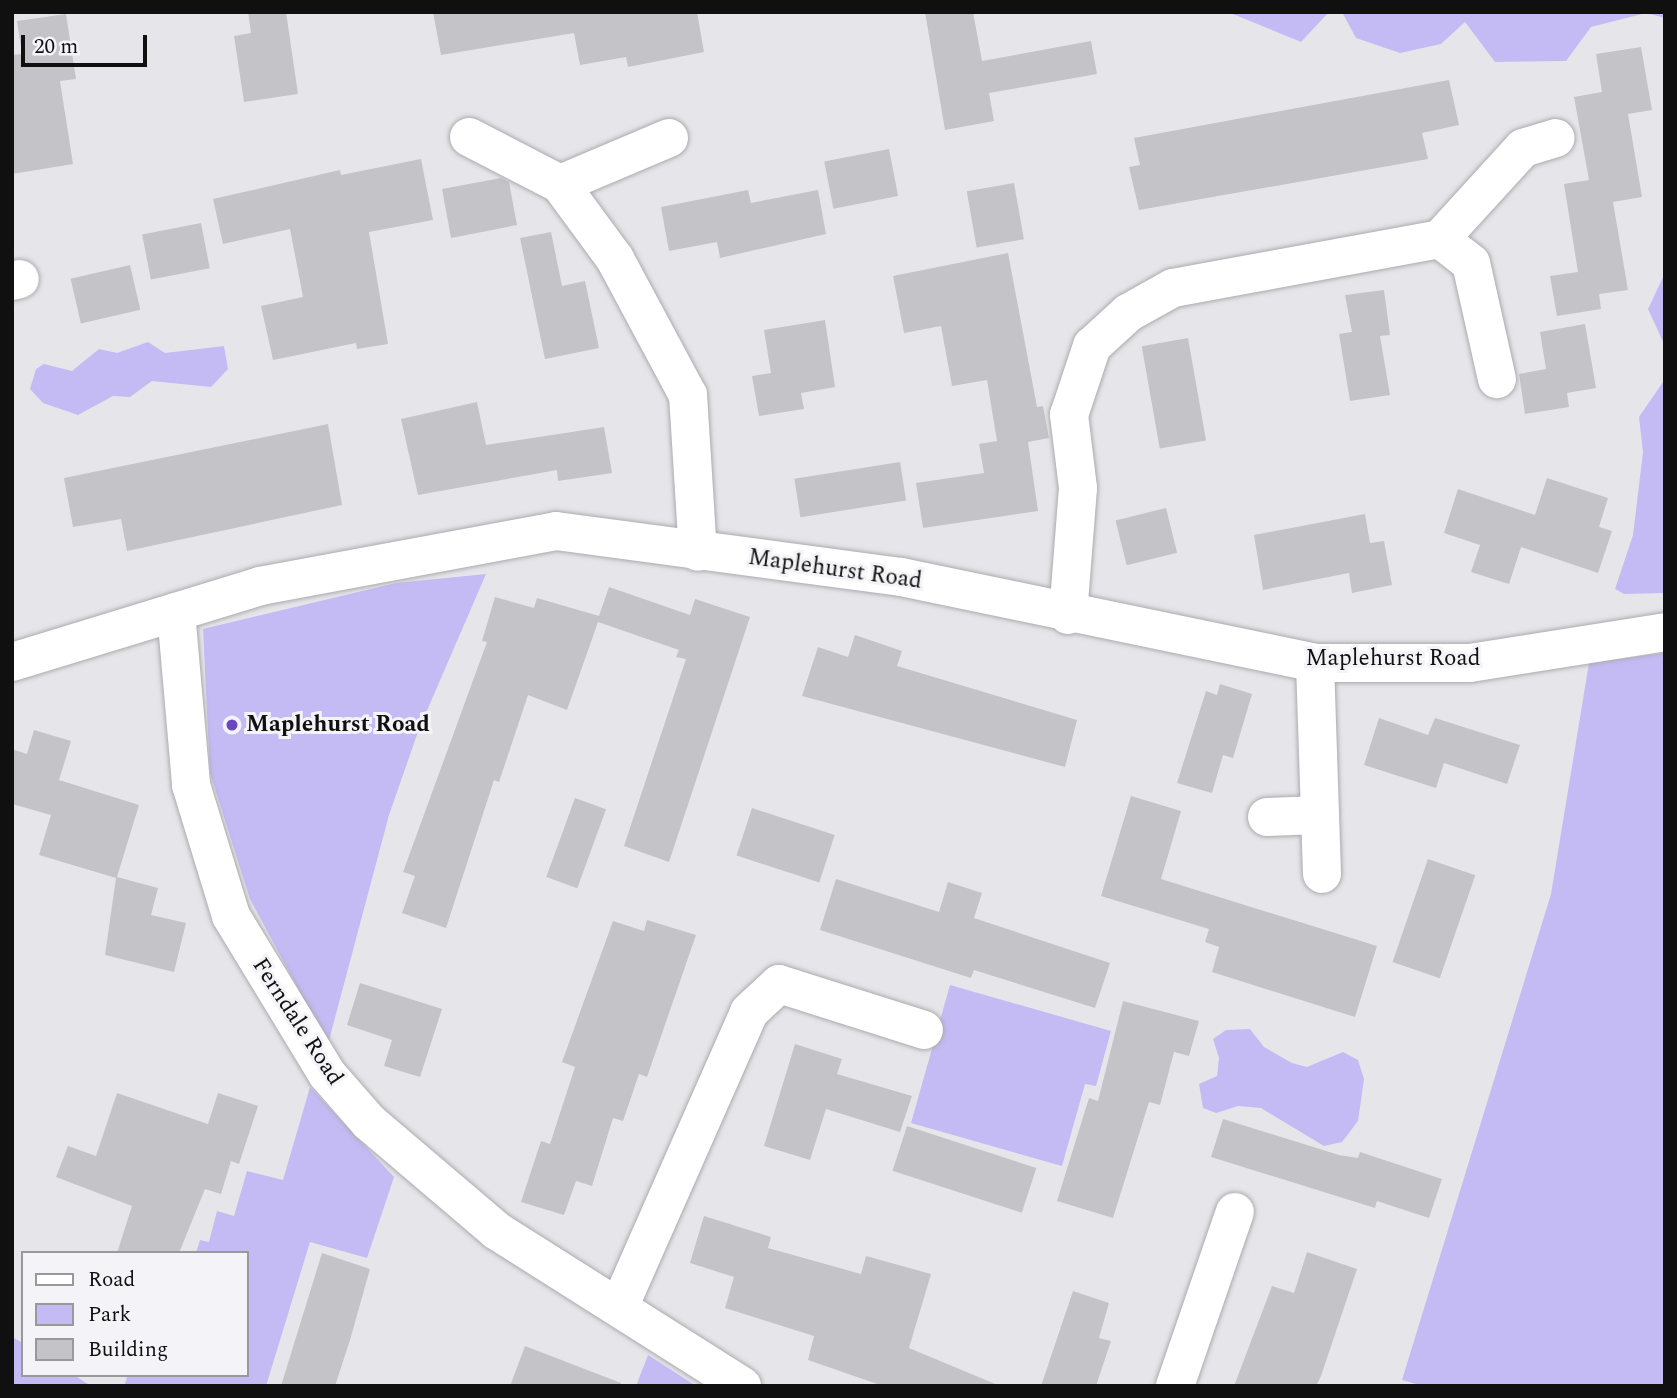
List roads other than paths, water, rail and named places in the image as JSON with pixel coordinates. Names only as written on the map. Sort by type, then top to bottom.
[{"type":"street","points":[[469,136],[560,184],[615,259],[688,395],[698,552]]},
{"type":"street","points":[[560,184],[669,138]]},
{"type":"street","points":[[1068,615],[1078,488],[1069,415],[1092,346],[1128,313],[1173,288],[1440,239],[1523,148],[1555,138]]},
{"type":"street","points":[[1440,239],[1471,263],[1497,379]]},
{"type":"street","name":"Maplehurst Road","points":[[12,662],[260,586],[556,531],[901,577],[1068,615],[1315,663],[1470,663],[1665,632]]},
{"type":"street","name":"Ferndale Road","points":[[176,612],[191,785],[231,916],[327,1074],[369,1122],[497,1231],[620,1305],[741,1386]]},
{"type":"street","points":[[1315,663],[1322,874]]},
{"type":"street","points":[[1267,817],[1320,814]]},
{"type":"street","points":[[620,1305],[749,1012],[779,984],[924,1030]]},
{"type":"street","points":[[1175,1386],[1235,1212]]},
{"type":"place","name":"Maplehurst Road","points":[[232,725]]}]
